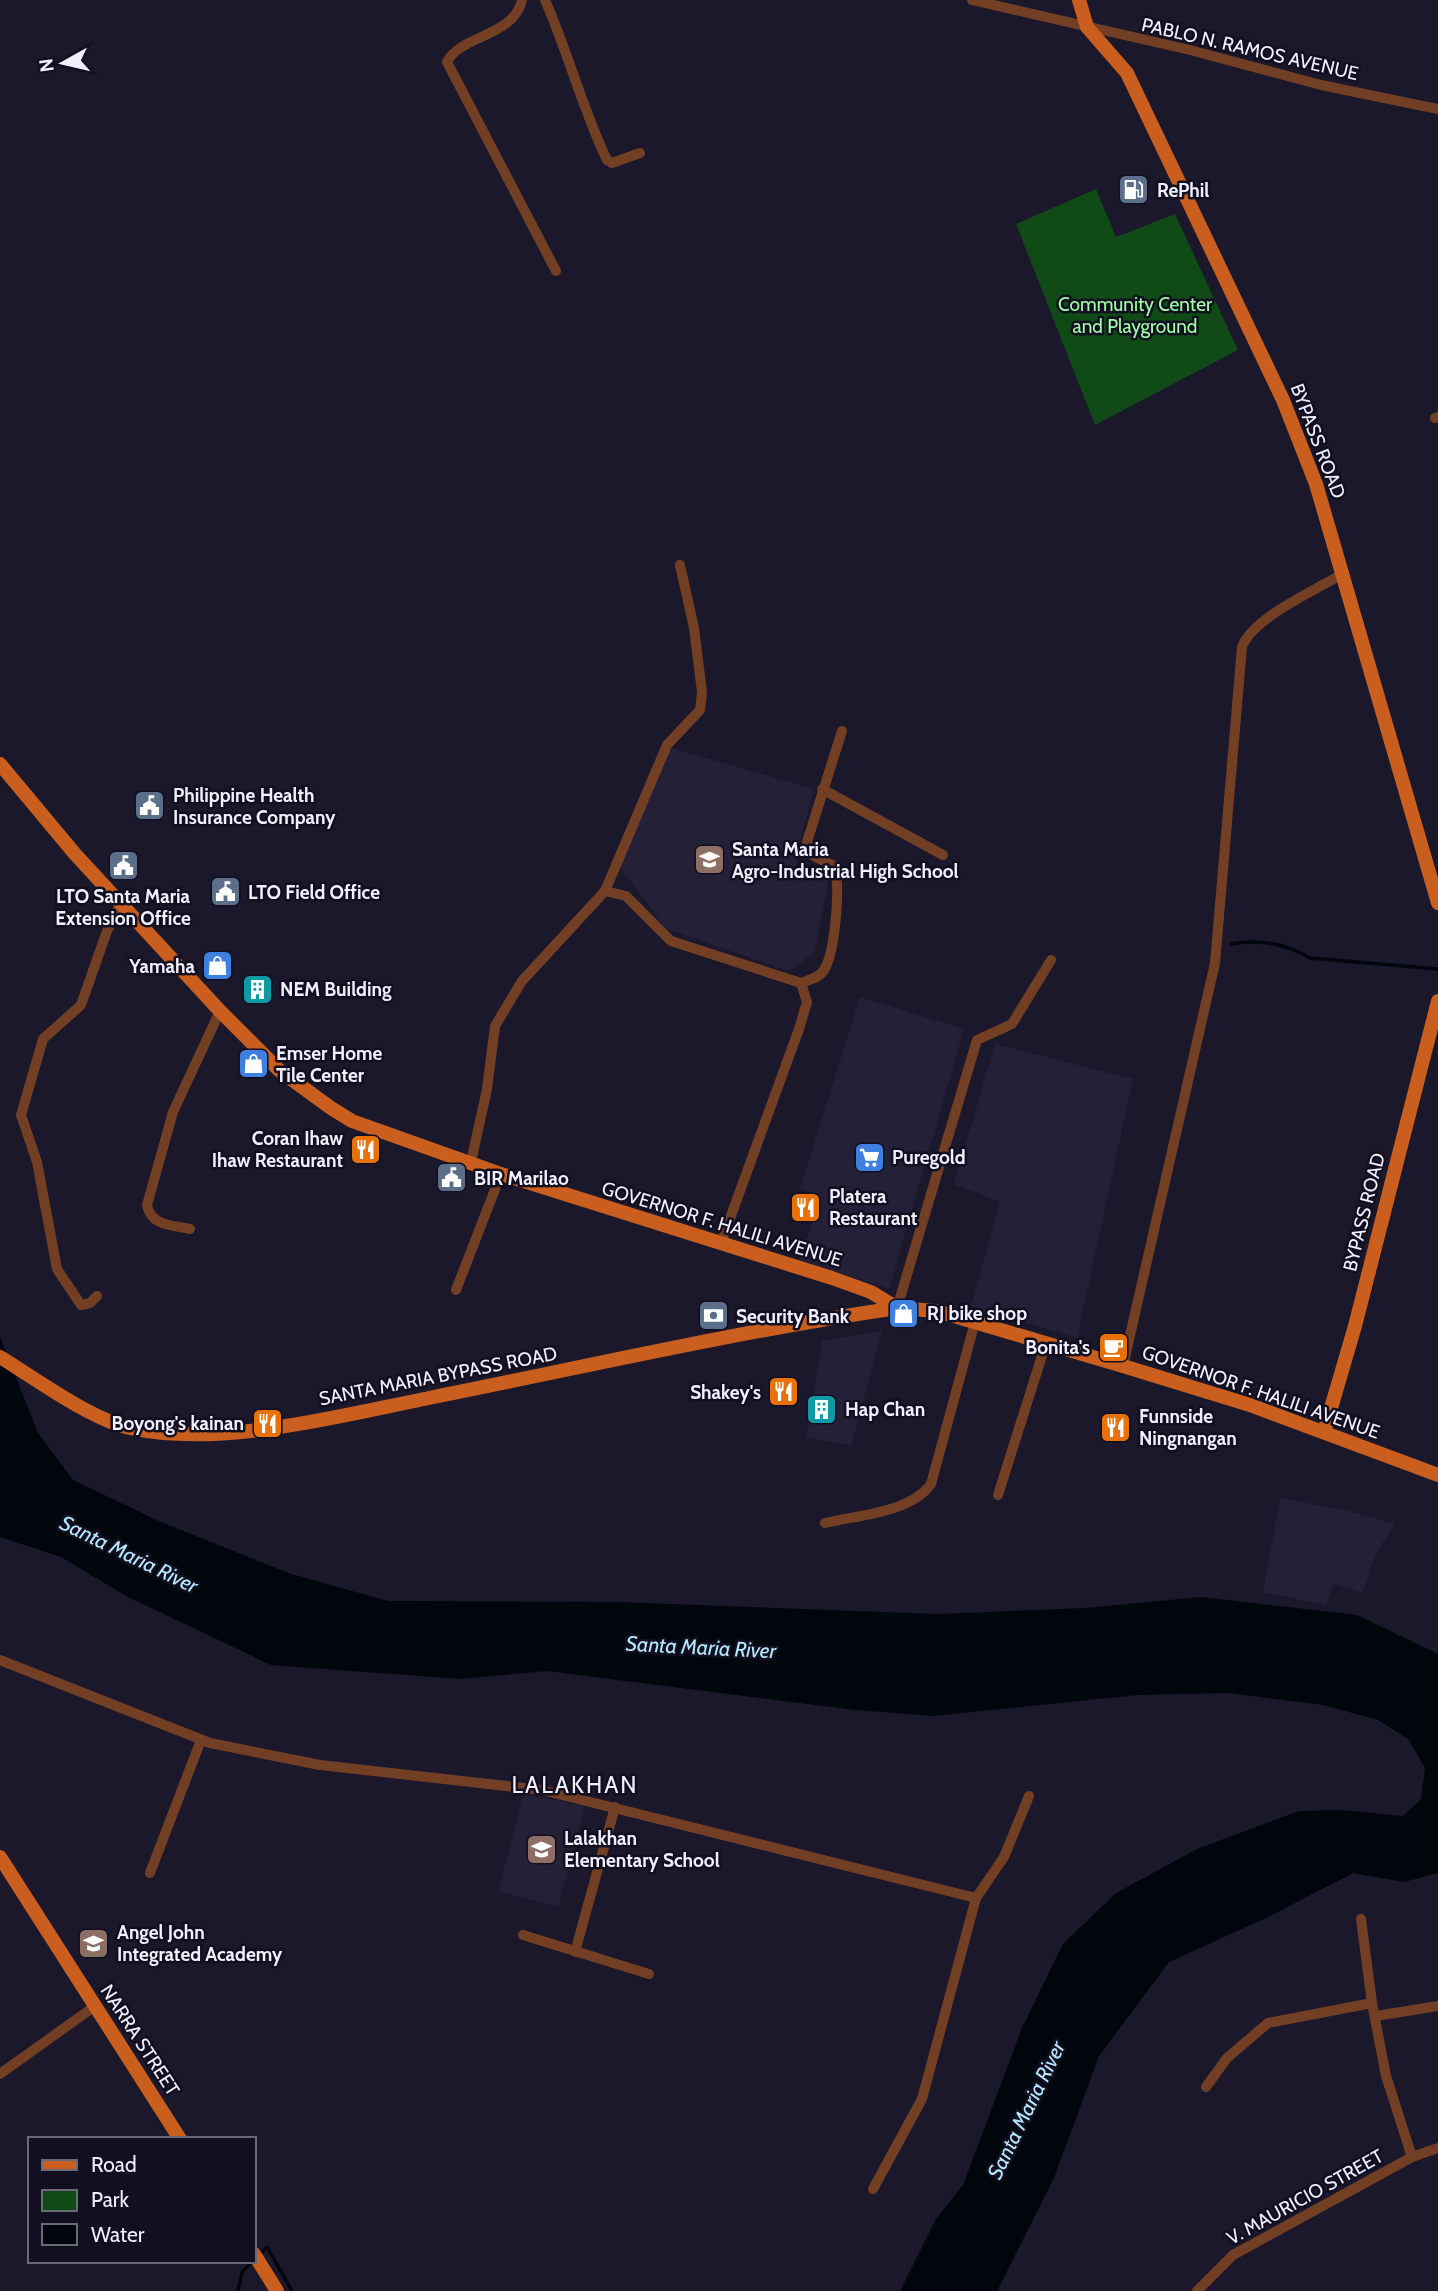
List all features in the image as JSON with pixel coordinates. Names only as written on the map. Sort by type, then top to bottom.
[{"type":"main road","points":[[1079,0],[1087,27]]},
{"type":"main road","name":"BYPASS ROAD","points":[[1087,27],[1127,74],[1283,400],[1316,484],[1344,573],[1421,847],[1435,884],[1438,903]]},
{"type":"main road","name":"GOVERNOR F. HALILI AVENUE","points":[[0,764],[220,1011],[279,1070],[352,1121],[501,1174],[871,1292],[897,1308],[937,1311],[1250,1405],[1438,1475]]},
{"type":"main road","points":[[1421,847],[1438,858]]},
{"type":"main road","name":"BYPASS ROAD","points":[[1324,1432],[1355,1326],[1438,1001]]},
{"type":"main road","name":"SANTA MARIA BYPASS ROAD","points":[[0,1357],[95,1414],[128,1428],[179,1434],[227,1433],[346,1415],[897,1308]]},
{"type":"main road","name":"NARRA STREET","points":[[0,1857],[179,2137]]},
{"type":"main road","points":[[256,2257],[278,2291]]},
{"type":"street","points":[[544,0],[560,34],[592,128],[607,160],[612,163],[640,153]]},
{"type":"street","name":"PABLO N. RAMOS AVENUE","points":[[972,0],[1321,85],[1438,109]]},
{"type":"street","points":[[524,1],[497,31],[453,53],[447,62],[556,271]]},
{"type":"street","points":[[471,1163],[487,1089],[495,1026],[522,981],[605,891],[667,745],[700,710],[702,692],[694,628],[680,565]]},
{"type":"street","points":[[1123,1366],[1215,963],[1242,647],[1246,634],[1344,573]]},
{"type":"street","points":[[605,891],[626,896],[671,941],[801,983],[816,978],[825,970],[838,907],[838,877],[834,866],[812,855],[807,848],[822,789],[842,731]]},
{"type":"street","points":[[822,789],[943,855]]},
{"type":"street","points":[[97,1296],[90,1303],[81,1304],[57,1269],[37,1162],[21,1124],[21,1115],[43,1039],[81,1005],[107,931],[121,903]]},
{"type":"street","points":[[897,1308],[977,1040],[1012,1024],[1051,960]]},
{"type":"street","points":[[721,1243],[799,1029],[807,1002],[801,983]]},
{"type":"street","points":[[190,1229],[156,1222],[149,1214],[147,1205],[173,1112],[220,1011]]},
{"type":"street","points":[[456,1290],[501,1174]]},
{"type":"street","points":[[825,1523],[904,1504],[922,1497],[931,1484],[975,1322]]},
{"type":"street","points":[[998,1494],[1046,1343]]},
{"type":"street","points":[[0,1660],[201,1740],[320,1766],[542,1790],[976,1899]]},
{"type":"street","points":[[150,1873],[201,1740]]},
{"type":"street","points":[[873,2189],[922,2099],[976,1899],[1004,1857],[1029,1796]]},
{"type":"street","points":[[575,1952],[615,1807]]},
{"type":"street","points":[[1361,1919],[1371,2003],[1376,2016],[1386,2076],[1412,2157]]},
{"type":"street","points":[[523,1936],[649,1975]]},
{"type":"street","points":[[1206,2087],[1227,2058],[1268,2023],[1371,2003]]},
{"type":"street","points":[[0,2074],[95,2006]]},
{"type":"street","points":[[1376,2016],[1438,2006]]},
{"type":"street","name":"V. MAURICIO STREET","points":[[1197,2291],[1233,2255],[1412,2157],[1438,2148]]},
{"type":"shaded area","name":"Santa Maria Agro-Industrial High School","points":[[668,747],[814,789],[796,856],[797,865],[831,869],[814,953],[789,971],[666,929],[619,866]]},
{"type":"shaded area","name":"Puregold","points":[[860,997],[964,1029],[889,1289],[800,1260],[821,1197],[800,1189]]},
{"type":"shaded area","points":[[995,1044],[1133,1079],[1077,1338],[971,1306],[1000,1202],[954,1184]]},
{"type":"shaded area","points":[[882,1331],[851,1446],[806,1437],[822,1341]]},
{"type":"shaded area","points":[[1280,1498],[1344,1510],[1395,1524],[1377,1551],[1363,1593],[1333,1584],[1326,1605],[1263,1592]]},
{"type":"shaded area","name":"Lalakhan Elementary School","points":[[524,1794],[585,1806],[558,1907],[498,1891]]},
{"type":"green space","name":"Community Center and Playground","points":[[1096,189],[1116,237],[1175,214],[1238,350],[1095,425],[1016,224]]},
{"type":"water","name":"Santa Maria River","points":[[0,1337],[38,1433],[73,1480],[161,1522],[291,1574],[388,1601],[618,1602],[938,1614],[1085,1608],[1201,1597],[1357,1615],[1438,1654],[1438,1873],[1404,1882],[1353,1873],[1266,1918],[1169,1962],[1099,2056],[1054,2178],[997,2291],[900,2291],[936,2219],[963,2185],[1022,2028],[1063,1944],[1116,1893],[1197,1849],[1299,1811],[1341,1810],[1403,1816],[1421,1799],[1425,1768],[1408,1739],[1378,1720],[1323,1705],[1228,1693],[1138,1695],[934,1716],[856,1710],[547,1671],[460,1679],[271,1665],[126,1596],[61,1557],[0,1537]]},
{"type":"waterway","points":[[1231,944],[1262,942],[1282,946],[1310,958],[1438,969]]},
{"type":"waterway","points":[[261,2253],[267,2247],[292,2291]]},
{"type":"waterway","points":[[238,2291],[242,2272],[251,2263]]},
{"type":"place","name":"RePhil","points":[[1134,190]]},
{"type":"place","name":"Philippine Health Insurance Company","points":[[150,806]]},
{"type":"place","name":"Santa Maria Agro-Industrial High School","points":[[709,860]]},
{"type":"place","name":"LTO Santa Maria Extension Office","points":[[123,865]]},
{"type":"place","name":"LTO Field Office","points":[[225,892]]},
{"type":"place","name":"Yamaha","points":[[218,966]]},
{"type":"place","name":"NEM Building","points":[[257,989]]},
{"type":"place","name":"Emser Home Tile Center","points":[[253,1064]]},
{"type":"place","name":"Coran Ihaw Ihaw Restaurant","points":[[366,1149]]},
{"type":"place","name":"Puregold","points":[[869,1157]]},
{"type":"place","name":"BIR Marilao","points":[[451,1178]]},
{"type":"place","name":"Platera Restaurant","points":[[806,1207]]},
{"type":"place","name":"RJ bike shop","points":[[904,1313]]},
{"type":"place","name":"Security Bank","points":[[713,1316]]},
{"type":"place","name":"Bonita's","points":[[1113,1347]]},
{"type":"place","name":"Shakey's","points":[[784,1392]]},
{"type":"place","name":"Hap Chan","points":[[822,1409]]},
{"type":"place","name":"Boyong's kainan","points":[[267,1423]]},
{"type":"place","name":"Funnside Ningnangan","points":[[1116,1427]]},
{"type":"place","name":"Lalakhan Elementary School","points":[[541,1849]]},
{"type":"place","name":"Angel John Integrated Academy","points":[[94,1943]]},
{"type":"district","name":"LALAKHAN","points":[[575,1785]]}]
